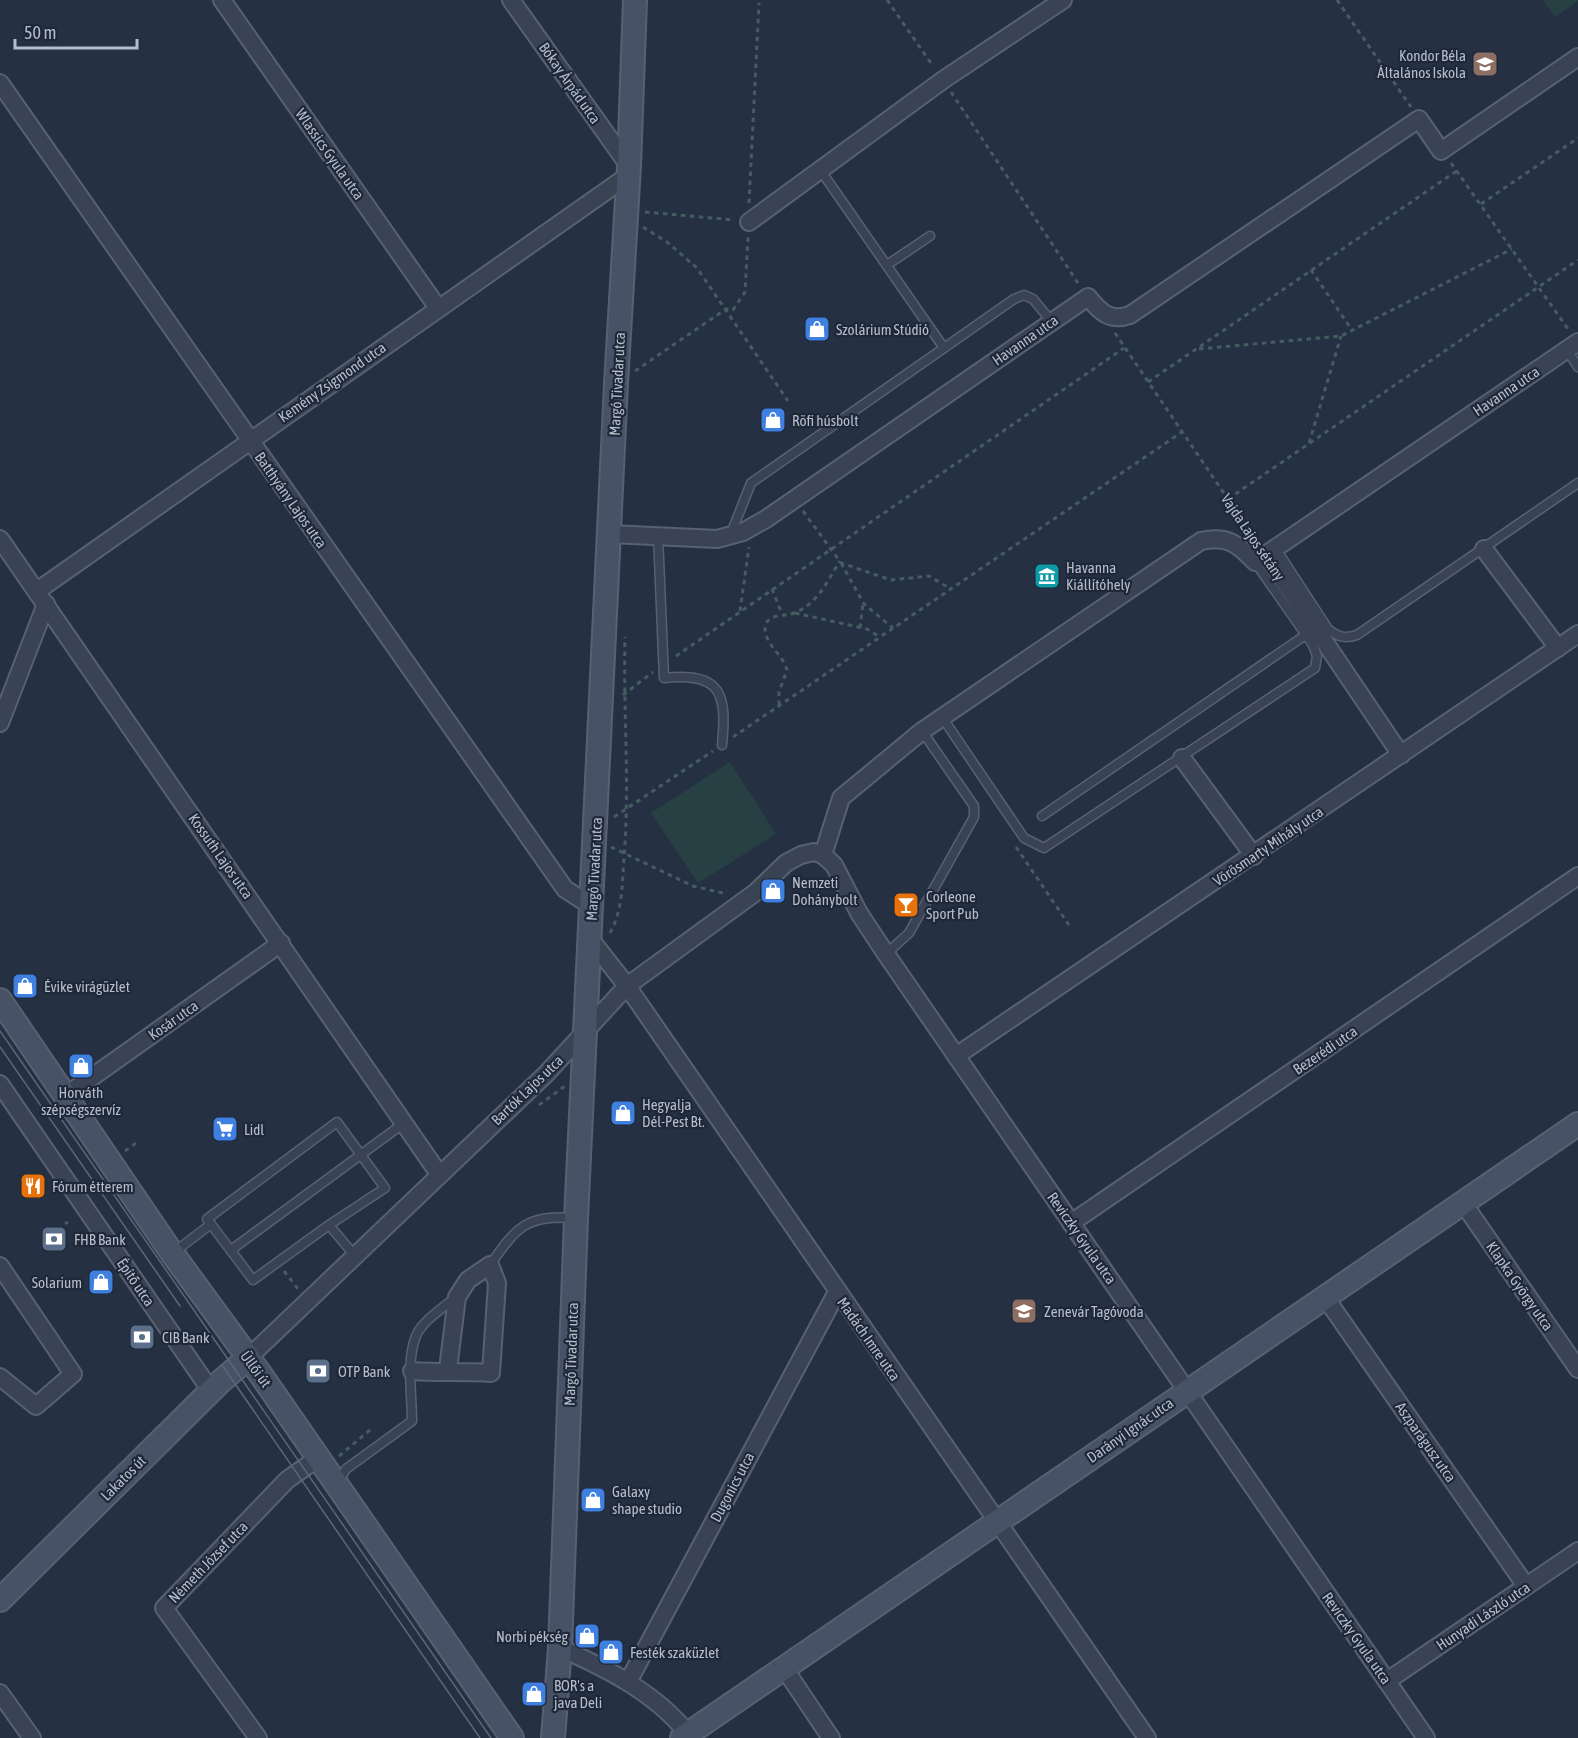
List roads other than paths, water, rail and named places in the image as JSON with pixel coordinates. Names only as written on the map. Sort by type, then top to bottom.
[{"type":"street","name":"Wlassics Gyula utca","points":[[222,0],[438,308]]},
{"type":"street","name":"Bókay Árpád utca","points":[[511,0],[629,171]]},
{"type":"street","name":"Margó Tivadar utca","points":[[553,1738],[560,1647],[576,1219],[587,1029],[598,949],[592,907],[616,384],[629,171],[635,0]]},
{"type":"street","points":[[748,222],[943,81],[1064,0]]},
{"type":"street","name":"Havanna utca","points":[[610,534],[698,539],[730,536],[752,527],[1088,297],[1098,310],[1110,317],[1130,315],[1419,119],[1441,151],[1578,57]]},
{"type":"street","name":"Batthyány Lajos utca","points":[[0,84],[565,889],[592,907]]},
{"type":"street","name":"Kemény Zsigmond utca","points":[[42,598],[249,440],[629,171]]},
{"type":"street","name":"Havanna utca","points":[[1266,555],[1575,344]]},
{"type":"street","points":[[824,855],[842,798],[922,731],[1201,541],[1213,538],[1232,540],[1266,555]]},
{"type":"street","name":"Kossuth Lajos utca","points":[[0,539],[439,1174]]},
{"type":"street","points":[[1484,549],[1558,648]]},
{"type":"street","name":"Vajda Lajos sétány","points":[[1266,555],[1401,754]]},
{"type":"street","points":[[0,723],[42,598]]},
{"type":"street","name":"Vörösmarty Mihály utca","points":[[956,1056],[1254,856],[1578,634]]},
{"type":"street","points":[[1182,758],[1254,856]]},
{"type":"street","name":"Bartók Lajos utca","points":[[248,1358],[356,1258],[439,1174],[546,1074],[627,986],[741,903],[786,863],[801,855],[814,852],[824,855]]},
{"type":"street","name":"Reviczky Gyula utca","points":[[824,855],[834,865],[859,913],[886,954],[1426,1738]]},
{"type":"street","name":"Bezerédi utca","points":[[1071,1223],[1578,876]]},
{"type":"street","name":"Kosár utca","points":[[64,1097],[281,944]]},
{"type":"street","name":"Madách Imre utca","points":[[598,949],[627,986],[1147,1738]]},
{"type":"street","name":"Üllői út","points":[[0,1000],[172,1253],[248,1358],[328,1458],[336,1485],[512,1738]]},
{"type":"street","name":"Építő utca","points":[[0,1084],[211,1391]]},
{"type":"street","name":"Darányi Ignác utca","points":[[685,1736],[1578,1124]]},
{"type":"street","name":"Klapka György utca","points":[[1463,1203],[1578,1369]]},
{"type":"street","points":[[412,1371],[438,1372],[448,1369],[491,1373],[497,1283],[490,1265],[468,1280],[457,1296],[448,1369]]},
{"type":"street","points":[[0,1266],[73,1374],[36,1407],[0,1377]]},
{"type":"street","name":"Dugonics utca","points":[[628,1682],[837,1292]]},
{"type":"street","name":"Aszparágusz utca","points":[[1325,1297],[1526,1586]]},
{"type":"street","name":"Lakatos út","points":[[0,1600],[211,1391],[248,1358]]},
{"type":"street","name":"Németh József utca","points":[[258,1738],[164,1608],[287,1480],[328,1458]]},
{"type":"street","name":"Hunyadi László utca","points":[[1387,1681],[1578,1551]]},
{"type":"street","points":[[560,1647],[628,1682],[675,1718],[685,1736]]},
{"type":"street","points":[[784,1668],[831,1738]]},
{"type":"street","points":[[0,1693],[32,1738]]},
{"type":"lane","points":[[821,171],[944,348]]},
{"type":"lane","points":[[887,265],[930,236]]},
{"type":"lane","points":[[730,536],[751,483],[1014,299],[1024,296],[1033,299],[1052,322]]},
{"type":"lane","points":[[1575,344],[1578,367]]},
{"type":"lane","points":[[1266,555],[1328,629],[1342,638],[1357,635],[1578,483]]},
{"type":"lane","points":[[658,535],[664,678],[689,675],[712,685],[725,704],[722,745]]},
{"type":"lane","points":[[942,717],[1024,838],[1044,848],[1315,668],[1317,656],[1266,555]]},
{"type":"lane","points":[[1042,816],[1306,634]]},
{"type":"lane","points":[[886,954],[909,933],[974,817],[974,806],[922,731]]},
{"type":"lane","points":[[337,1122],[385,1188],[253,1280],[211,1224],[207,1219],[337,1122]]},
{"type":"lane","points":[[231,1250],[404,1123]]},
{"type":"lane","points":[[490,1265],[521,1226],[536,1219],[576,1219]]},
{"type":"lane","points":[[172,1253],[211,1224]]},
{"type":"lane","points":[[329,1225],[356,1258]]},
{"type":"lane","points":[[336,1485],[346,1468],[412,1421],[411,1361],[417,1335],[457,1296]]},
{"type":"tram line","points":[[0,1031],[491,1738]]},
{"type":"tram line","points":[[0,1047],[180,1306]]},
{"type":"tram line","points":[[222,1365],[480,1738]]},
{"type":"place","name":"Kondor Béla Általános Iskola","points":[[1485,64]]},
{"type":"place","name":"Szolárium Stúdió","points":[[817,329]]},
{"type":"place","name":"Röfi húsbolt","points":[[773,420]]},
{"type":"place","name":"Havanna Kiállítóhely","points":[[1047,576]]},
{"type":"place","name":"Nemzeti Dohánybolt","points":[[773,891]]},
{"type":"place","name":"Corleone Sport Pub","points":[[906,905]]},
{"type":"place","name":"Évike virágüzlet","points":[[25,986]]},
{"type":"place","name":"Horváth szépségszervíz","points":[[81,1066]]},
{"type":"place","name":"Hegyalja Dél-Pest Bt.","points":[[623,1113]]},
{"type":"place","name":"Lidl","points":[[225,1129]]},
{"type":"place","name":"Fórum étterem","points":[[33,1186]]},
{"type":"place","name":"FHB Bank","points":[[54,1239]]},
{"type":"place","name":"Solarium","points":[[101,1282]]},
{"type":"place","name":"Zenevár Tagóvoda","points":[[1024,1311]]},
{"type":"place","name":"CIB Bank","points":[[142,1337]]},
{"type":"place","name":"OTP Bank","points":[[318,1371]]},
{"type":"place","name":"Galaxy shape studio","points":[[593,1500]]},
{"type":"place","name":"Norbi pékség","points":[[587,1636]]},
{"type":"place","name":"Festék szaküzlet","points":[[611,1652]]},
{"type":"place","name":"BOR's a java Deli","points":[[534,1694]]}]
